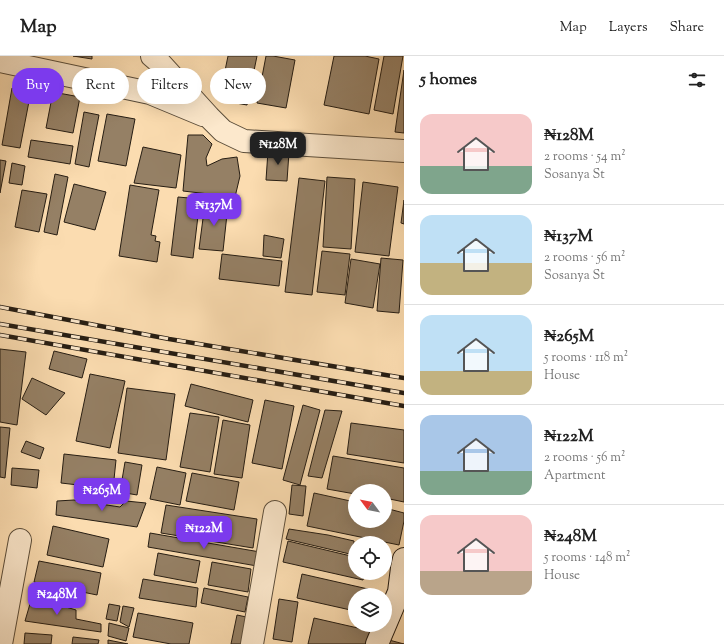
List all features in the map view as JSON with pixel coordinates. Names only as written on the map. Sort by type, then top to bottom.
[{"type":"street","points":[[152,56],[223,131],[244,141],[404,151]]},
{"type":"street","points":[[0,61],[150,93],[209,117]]},
{"type":"street","points":[[252,644],[275,512]]},
{"type":"street","points":[[1,644],[20,540]]},
{"type":"street","points":[[378,644],[401,593],[402,568],[404,559]]},
{"type":"building","points":[[73,56],[92,56],[92,59]]},
{"type":"building","points":[[228,56],[257,56],[255,68],[226,68]]},
{"type":"building","points":[[266,56],[295,60],[286,108],[263,104],[266,104],[266,68],[264,68]]},
{"type":"building","points":[[334,56],[365,56],[379,59],[369,114],[324,105]]},
{"type":"building","points":[[384,56],[403,56],[393,114],[374,110]]},
{"type":"building","points":[[404,70],[404,133],[395,132]]},
{"type":"building","points":[[12,88],[12,104],[28,104],[20,148],[2,145]]},
{"type":"building","points":[[64,94],[72,96],[72,104],[79,104],[73,133],[46,128],[51,104],[64,104]]},
{"type":"building","points":[[84,112],[99,115],[89,167],[75,164]]},
{"type":"building","points":[[107,114],[135,119],[126,166],[98,161]]},
{"type":"building","points":[[188,135],[203,135],[212,144],[206,158],[207,166],[222,159],[237,157],[240,176],[235,197],[183,191]]},
{"type":"building","points":[[31,140],[73,146],[70,164],[28,157]]},
{"type":"building","points":[[143,147],[181,155],[176,188],[134,183]]},
{"type":"building","points":[[268,151],[289,152],[287,181],[266,180]]},
{"type":"building","points":[[0,160],[6,161],[0,193]]},
{"type":"building","points":[[12,163],[25,166],[22,185],[9,183]]},
{"type":"building","points":[[55,174],[68,177],[57,235],[44,232]]},
{"type":"building","points":[[327,177],[355,179],[351,249],[323,247]]},
{"type":"building","points":[[299,178],[325,181],[312,295],[285,292]]},
{"type":"building","points":[[363,182],[398,187],[389,256],[355,252]]},
{"type":"building","points":[[74,184],[106,192],[95,230],[64,222]]},
{"type":"building","points":[[130,185],[159,190],[151,235],[156,236],[155,241],[160,242],[157,262],[119,256]]},
{"type":"building","points":[[22,190],[47,194],[39,232],[15,227]]},
{"type":"building","points":[[178,197],[200,199],[193,258],[171,255]]},
{"type":"building","points":[[404,200],[404,224],[401,223]]},
{"type":"building","points":[[205,203],[228,205],[223,251],[199,249]]},
{"type":"building","points":[[264,235],[284,239],[281,258],[263,256]]},
{"type":"building","points":[[322,251],[350,254],[345,295],[317,292]]},
{"type":"building","points":[[222,254],[282,261],[279,286],[219,279]]},
{"type":"building","points":[[381,258],[403,260],[399,313],[377,311]]},
{"type":"building","points":[[351,259],[380,264],[373,308],[345,303]]},
{"type":"building","points":[[0,349],[26,352],[17,425],[0,422]]},
{"type":"building","points":[[54,351],[87,359],[82,378],[49,369]]},
{"type":"building","points":[[90,374],[125,381],[110,448],[76,441]]},
{"type":"building","points":[[32,378],[65,393],[46,415],[22,399]]},
{"type":"building","points":[[191,384],[253,400],[248,422],[185,406]]},
{"type":"building","points":[[127,388],[175,394],[166,460],[118,453]]},
{"type":"building","points":[[265,400],[294,406],[282,469],[252,463]]},
{"type":"building","points":[[303,405],[320,410],[300,485],[283,480]]},
{"type":"building","points":[[325,410],[342,411],[322,478],[308,476]]},
{"type":"building","points":[[190,413],[219,417],[210,472],[180,467]]},
{"type":"building","points":[[223,420],[250,425],[242,478],[214,474]]},
{"type":"building","points":[[351,423],[404,430],[404,463],[347,454]]},
{"type":"building","points":[[0,427],[10,428],[5,478],[0,477]]},
{"type":"building","points":[[26,441],[44,448],[40,459],[21,452]]},
{"type":"building","points":[[64,454],[116,460],[113,489],[61,483]]},
{"type":"building","points":[[333,456],[404,468],[404,502],[392,499],[392,484],[348,484],[348,493],[327,489]]},
{"type":"building","points":[[125,462],[142,465],[137,495],[120,492]]},
{"type":"building","points":[[157,467],[186,473],[180,505],[150,499]]},
{"type":"building","points":[[12,468],[39,470],[37,488],[11,485]]},
{"type":"building","points":[[192,473],[239,482],[234,510],[186,501]]},
{"type":"building","points":[[292,485],[306,486],[303,516],[289,514]]},
{"type":"building","points":[[314,493],[348,500],[348,528],[392,528],[392,510],[404,513],[404,521],[399,545],[392,544],[392,536],[355,536],[307,526]]},
{"type":"building","points":[[74,500],[120,507],[126,501],[146,503],[137,527],[56,515],[57,501]]},
{"type":"building","points":[[166,505],[257,519],[253,548],[161,533]]},
{"type":"building","points":[[53,526],[109,539],[103,567],[47,555]]},
{"type":"building","points":[[289,529],[348,540],[348,554],[286,539]]},
{"type":"building","points":[[150,533],[260,552],[257,566],[148,547]]},
{"type":"building","points":[[288,541],[348,555],[348,577],[283,562]]},
{"type":"building","points":[[158,553],[200,561],[196,583],[154,575]]},
{"type":"building","points":[[39,561],[101,573],[97,595],[34,582]]},
{"type":"building","points":[[212,562],[251,569],[248,592],[208,585]]},
{"type":"building","points":[[302,574],[364,588],[348,588],[348,609],[297,598]]},
{"type":"building","points":[[143,579],[198,588],[196,607],[139,598]]},
{"type":"building","points":[[204,588],[248,597],[245,612],[201,603]]},
{"type":"building","points":[[32,597],[76,610],[76,619],[101,624],[101,632],[25,621]]},
{"type":"building","points":[[279,599],[298,602],[292,642],[273,639]]},
{"type":"building","points":[[109,604],[120,606],[117,621],[106,619]]},
{"type":"building","points":[[123,606],[134,608],[129,627],[120,622]]},
{"type":"building","points":[[138,613],[193,623],[189,644],[171,644],[133,637]]},
{"type":"building","points":[[237,615],[251,618],[246,644],[231,644]]},
{"type":"building","points":[[314,618],[348,626],[348,632],[371,632],[368,644],[308,644]]},
{"type":"building","points":[[109,623],[129,628],[126,641],[108,636]]},
{"type":"building","points":[[25,633],[52,635],[51,644],[24,644]]},
{"type":"building","points":[[73,637],[99,640],[98,644],[72,644]]},
{"type":"building","points":[[108,640],[128,644],[108,644]]},
{"type":"building","points":[[389,640],[404,644],[389,644]]},
{"type":"railway","points":[[0,307],[169,339],[404,378]]},
{"type":"railway","points":[[0,324],[404,393]]},
{"type":"railway","points":[[0,335],[404,406]]}]
